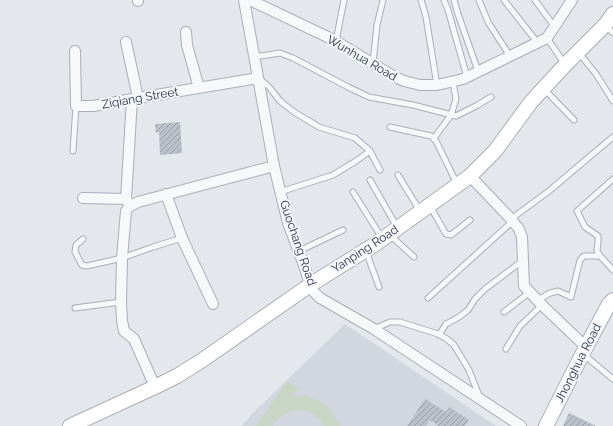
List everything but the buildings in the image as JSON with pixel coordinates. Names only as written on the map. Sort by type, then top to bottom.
[{"type":"street","name":"Guochang Road","points":[[244,0],[280,192],[288,223],[313,291],[320,298],[374,329],[521,426]]},
{"type":"street","name":"Wunhua Road","points":[[250,0],[336,41],[393,76],[404,81],[420,85],[437,85],[453,82],[547,38]]},
{"type":"street","points":[[547,38],[572,0]]},
{"type":"street","name":"Yanping Road","points":[[70,426],[177,376],[310,285],[390,234],[458,185],[470,176],[495,150],[531,102],[564,64],[610,24]]},
{"type":"street","points":[[186,32],[187,45],[199,88]]},
{"type":"street","points":[[126,42],[135,98],[128,202],[125,218],[122,258],[122,321],[124,331],[134,339],[155,387]]},
{"type":"street","points":[[75,51],[76,106]]},
{"type":"street","name":"Ziqiang Street","points":[[76,106],[93,106],[258,78]]},
{"type":"street","points":[[82,198],[138,202],[274,166]]},
{"type":"street","points":[[470,176],[519,229],[522,237],[524,286],[584,350]]},
{"type":"street","points":[[166,194],[182,238],[213,304]]},
{"type":"street","name":"Jhonghua Road","points":[[546,426],[584,350],[613,300]]},
{"type":"lane","points":[[336,41],[344,0]]},
{"type":"lane","points":[[373,64],[377,25],[383,0]]},
{"type":"lane","points":[[421,0],[426,17],[437,85]]},
{"type":"lane","points":[[444,0],[467,76]]},
{"type":"lane","points":[[454,0],[478,71]]},
{"type":"lane","points":[[479,0],[488,22],[510,56]]},
{"type":"lane","points":[[504,0],[537,42]]},
{"type":"lane","points":[[535,0],[554,26]]},
{"type":"lane","points":[[547,38],[564,64]]},
{"type":"lane","points":[[578,52],[596,74],[613,101]]},
{"type":"lane","points":[[254,57],[280,54],[293,58],[369,97],[414,105],[456,116],[491,97]]},
{"type":"lane","points":[[258,78],[270,88],[280,101],[294,112],[319,127],[355,138],[370,152],[380,170]]},
{"type":"lane","points":[[434,138],[451,114],[456,99],[453,82]]},
{"type":"lane","points":[[543,89],[574,120]]},
{"type":"lane","points":[[73,151],[76,106]]},
{"type":"lane","points":[[390,127],[431,136],[434,138],[458,185]]},
{"type":"lane","points":[[428,298],[512,220],[613,137]]},
{"type":"lane","points":[[280,192],[333,175],[370,152]]},
{"type":"lane","points":[[398,175],[446,234],[451,236],[470,220]]},
{"type":"lane","points":[[613,179],[577,211],[585,227],[598,236],[597,251],[613,270]]},
{"type":"lane","points":[[370,180],[390,234]]},
{"type":"lane","points":[[353,192],[390,234],[414,258]]},
{"type":"lane","points":[[299,251],[343,230]]},
{"type":"lane","points":[[83,239],[76,245],[75,252],[82,265],[87,266],[122,258],[182,238]]},
{"type":"lane","points":[[366,250],[379,287]]},
{"type":"lane","points":[[506,349],[520,326],[550,293],[558,291],[572,297],[580,260],[584,256],[600,256]]},
{"type":"lane","points":[[439,335],[446,324],[468,310],[485,289],[523,261]]},
{"type":"lane","points":[[504,312],[530,292]]},
{"type":"lane","points":[[76,308],[121,302]]},
{"type":"lane","points":[[374,329],[390,322],[400,322],[447,339],[454,345],[469,370],[480,399]]},
{"type":"lane","points":[[584,350],[613,380]]},
{"type":"shaded area","points":[[345,324],[496,426],[242,426],[253,413]]},
{"type":"green space","points":[[287,381],[298,388],[293,397],[308,396],[322,402],[333,413],[340,426],[324,426],[312,413],[298,410],[284,414],[272,426],[256,426]]}]
